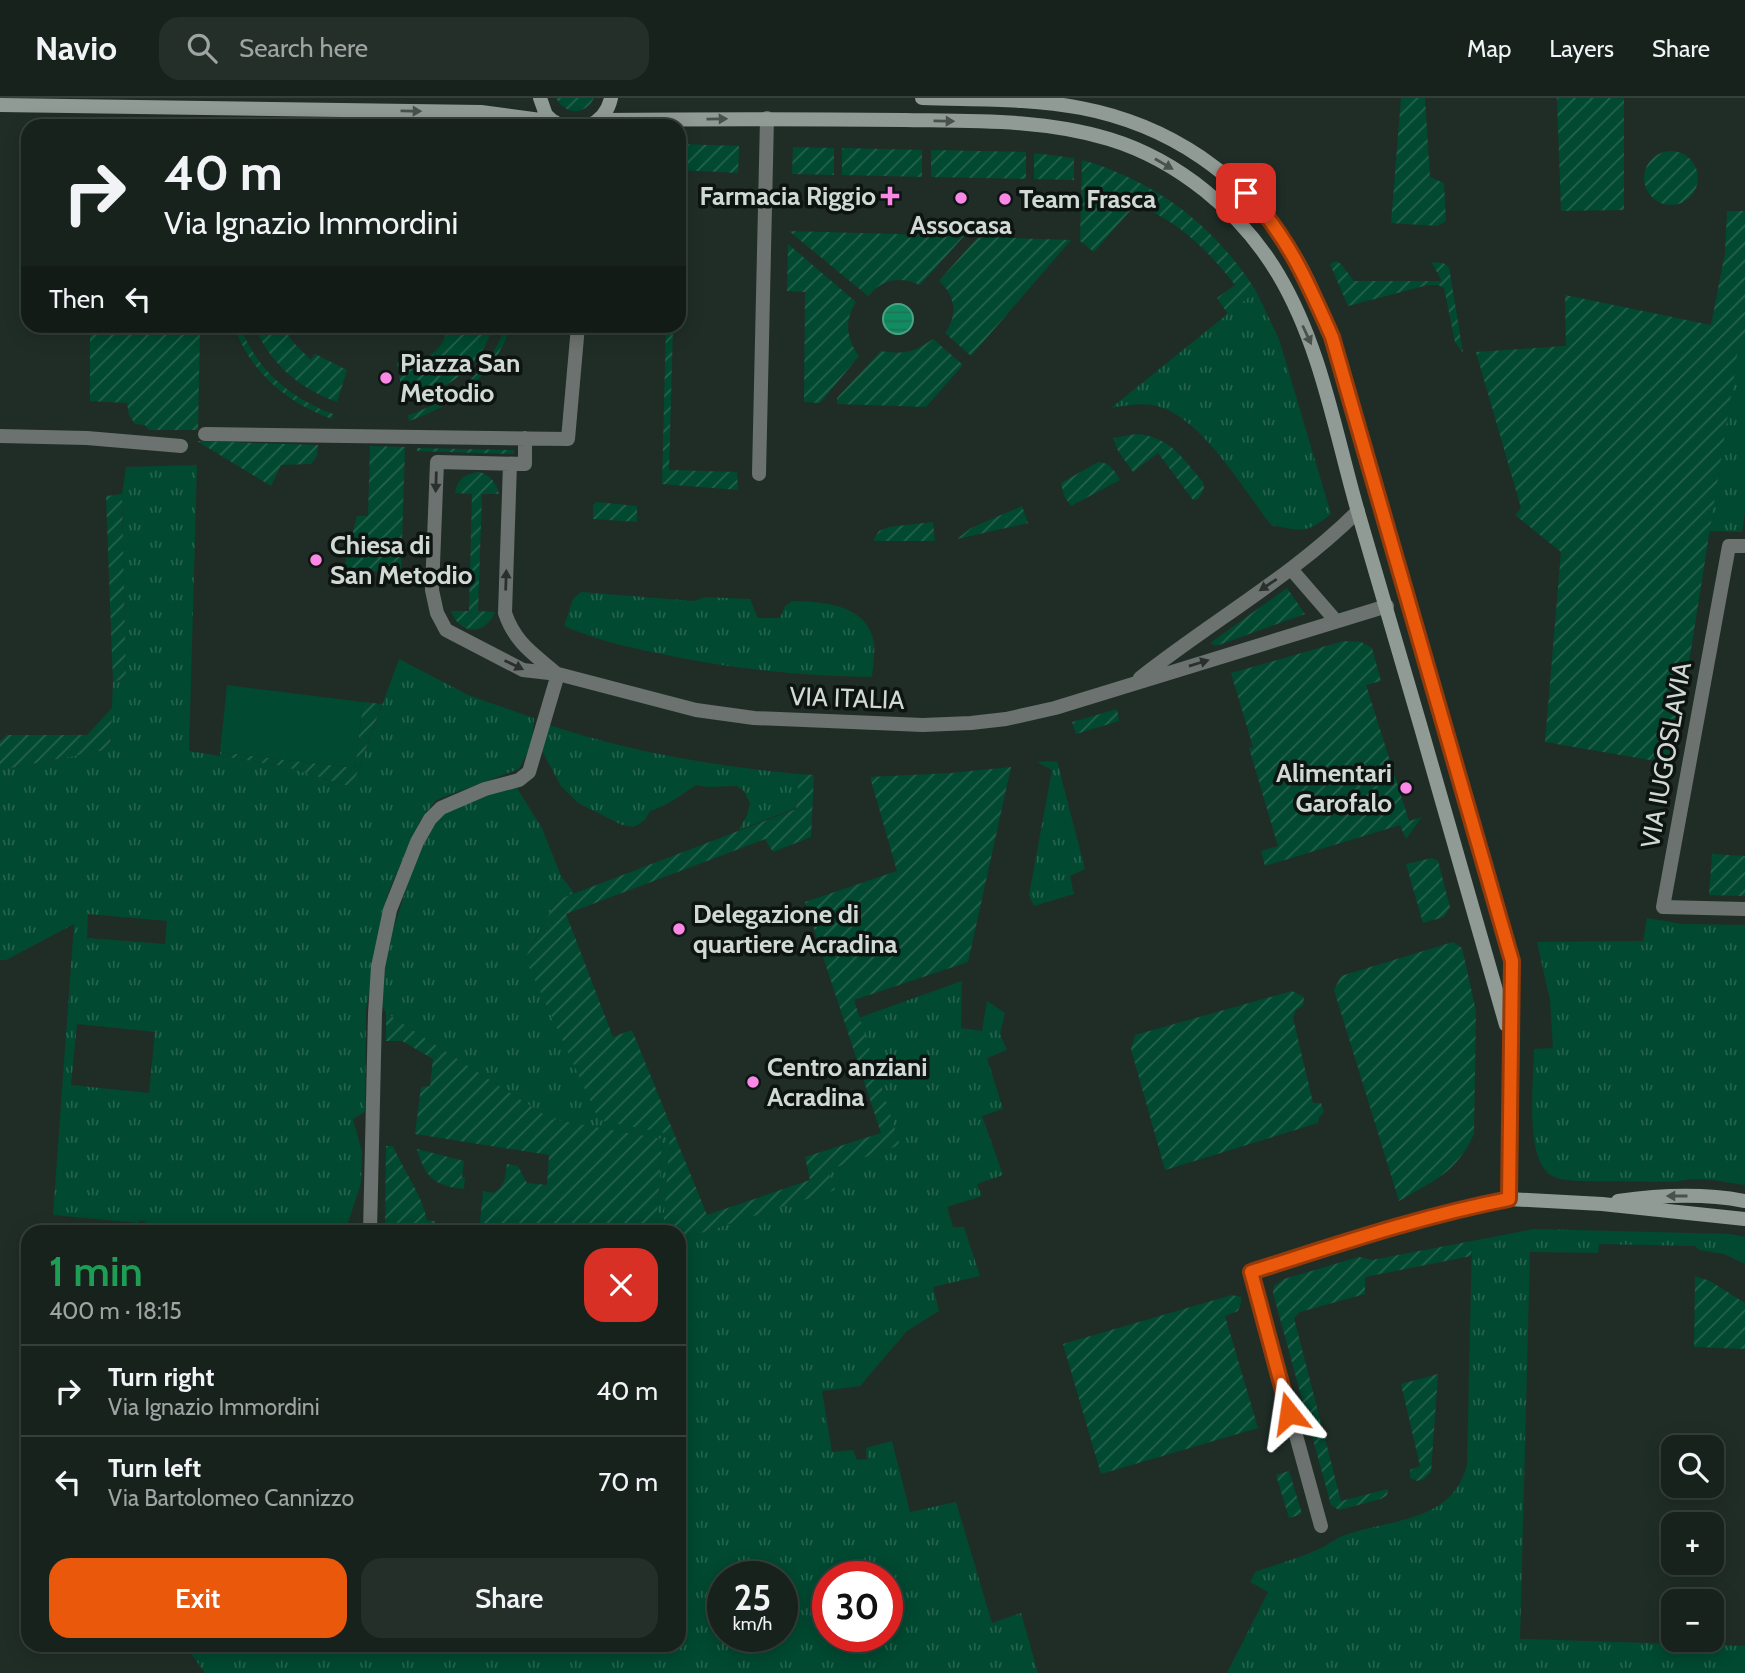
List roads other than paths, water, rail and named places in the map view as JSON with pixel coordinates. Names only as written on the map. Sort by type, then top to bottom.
[{"type":"street","points":[[540,98],[547,115],[552,119]]},
{"type":"street","points":[[598,119],[606,112],[611,98]]},
{"type":"street","points":[[922,98],[997,100],[1079,107],[1124,118],[1160,132],[1186,146],[1231,179],[1261,208],[1293,252],[1332,337],[1512,961],[1509,1199]]},
{"type":"street","points":[[0,105],[481,111],[529,119]]},
{"type":"street","points":[[686,121],[767,118],[988,122],[1064,128],[1109,139],[1145,153],[1182,174],[1216,200],[1246,229],[1278,274],[1312,346],[1509,1038]]},
{"type":"street","points":[[759,474],[767,118]]},
{"type":"street","points":[[205,433],[568,439],[577,333]]},
{"type":"street","points":[[0,436],[87,438],[181,446]]},
{"type":"street","points":[[370,1225],[376,1002],[379,967],[390,911],[418,842],[430,819],[441,808],[485,789],[519,780],[529,772],[558,674],[520,644],[505,613],[510,464],[525,464],[525,439]]},
{"type":"street","name":"VIA ITALIA","points":[[510,464],[437,462],[432,590],[436,613],[446,630],[523,670],[558,674],[696,710],[754,718],[923,725],[1006,719],[1055,708],[1387,606]]},
{"type":"street","points":[[1134,684],[1176,650],[1291,569],[1327,541],[1358,511]]},
{"type":"street","name":"VIA IUGOSLAVIA","points":[[1745,546],[1729,546],[1663,907],[1745,909]]},
{"type":"street","points":[[1291,569],[1336,621]]},
{"type":"street","points":[[1602,1204],[1655,1196],[1712,1196],[1745,1200]]},
{"type":"street","points":[[1321,1526],[1251,1272],[1387,1229],[1509,1199],[1602,1204],[1745,1219]]},
{"type":"place","name":"Farmacia Riggio","points":[[890,196]]},
{"type":"place","name":"Assocasa","points":[[961,198]]},
{"type":"place","name":"Team Frasca","points":[[1005,199]]},
{"type":"place","name":"Piazza San Metodio","points":[[386,378]]},
{"type":"place","name":"Chiesa di San Metodio","points":[[316,560]]},
{"type":"place","name":"Alimentari Garofalo","points":[[1406,788]]},
{"type":"place","name":"Delegazione di quartiere Acradina","points":[[679,929]]},
{"type":"place","name":"Centro anziani Acradina","points":[[753,1082]]}]
